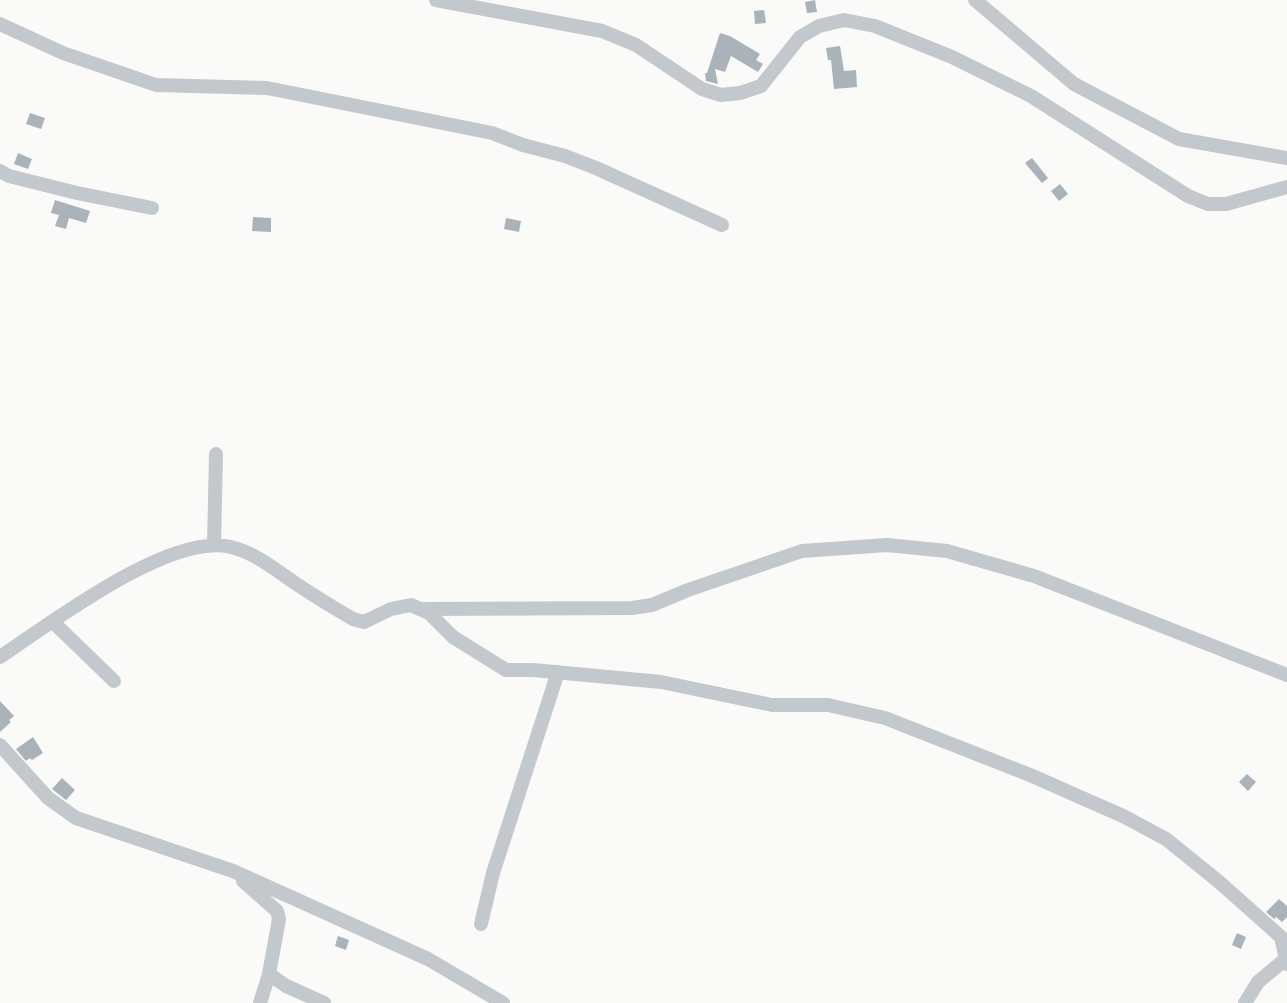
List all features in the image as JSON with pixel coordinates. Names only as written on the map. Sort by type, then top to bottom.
[{"type":"street","points":[[975,0],[1074,84],[1179,139],[1287,158]]},
{"type":"street","points":[[447,1],[602,31],[636,45],[702,89],[721,95],[740,93],[761,86],[800,37],[819,26],[844,20],[875,26],[952,57],[1031,96],[1188,196],[1208,204],[1226,204],[1287,187]]},
{"type":"street","points":[[0,24],[63,53],[156,85],[267,88],[492,133],[596,168],[722,225]]},
{"type":"street","points":[[0,171],[9,176],[77,193],[152,208]]},
{"type":"street","points":[[214,545],[216,454]]},
{"type":"street","points":[[0,657],[122,576],[186,549],[214,545],[231,547],[256,557],[353,619],[364,622],[391,609],[411,605],[422,609],[453,637],[506,670],[558,672],[661,682],[772,705],[828,705],[885,718],[1030,775],[1123,816],[1166,839],[1281,937],[1286,960],[1258,982],[1245,1003]]},
{"type":"street","points":[[422,609],[632,608],[652,605],[699,586],[802,551],[886,545],[947,550],[1034,576],[1287,675]]},
{"type":"street","points":[[53,622],[114,681]]},
{"type":"street","points":[[481,924],[493,873],[558,672]]},
{"type":"street","points":[[0,745],[48,798],[76,818],[232,871],[428,959],[503,1003]]},
{"type":"street","points":[[232,871],[278,910],[279,919],[269,974],[260,1003]]},
{"type":"street","points":[[269,974],[286,986],[324,1003]]},
{"type":"building","points":[[815,0],[817,12],[807,13],[805,2]]},
{"type":"building","points":[[764,10],[766,23],[755,24],[754,11]]},
{"type":"building","points":[[720,33],[730,36],[760,54],[756,60],[763,64],[758,72],[731,56],[725,72],[715,69],[718,84],[706,81],[705,73],[707,73]]},
{"type":"building","points":[[840,46],[844,71],[856,70],[857,87],[834,89],[831,60],[828,60],[826,48]]},
{"type":"building","points":[[30,113],[45,118],[41,129],[26,124]]},
{"type":"building","points":[[18,153],[32,159],[28,169],[14,164]]},
{"type":"building","points":[[1032,158],[1048,178],[1042,183],[1025,163]]},
{"type":"building","points":[[1060,184],[1068,194],[1059,201],[1051,191]]},
{"type":"building","points":[[55,200],[90,211],[86,223],[69,218],[66,229],[55,226],[59,215],[51,213]]},
{"type":"building","points":[[253,217],[271,218],[271,232],[252,231]]},
{"type":"building","points":[[506,218],[521,221],[519,232],[504,229]]},
{"type":"building","points":[[0,701],[14,716],[0,732]]},
{"type":"building","points":[[33,737],[43,753],[26,761],[16,749]]},
{"type":"building","points":[[1247,774],[1256,782],[1248,791],[1239,782]]},
{"type":"building","points":[[62,778],[75,790],[66,800],[52,789]]},
{"type":"building","points":[[1279,899],[1287,906],[1287,917],[1282,922],[1266,912]]},
{"type":"building","points":[[1237,933],[1246,937],[1241,949],[1232,945]]},
{"type":"building","points":[[338,936],[349,940],[346,950],[335,946]]}]
